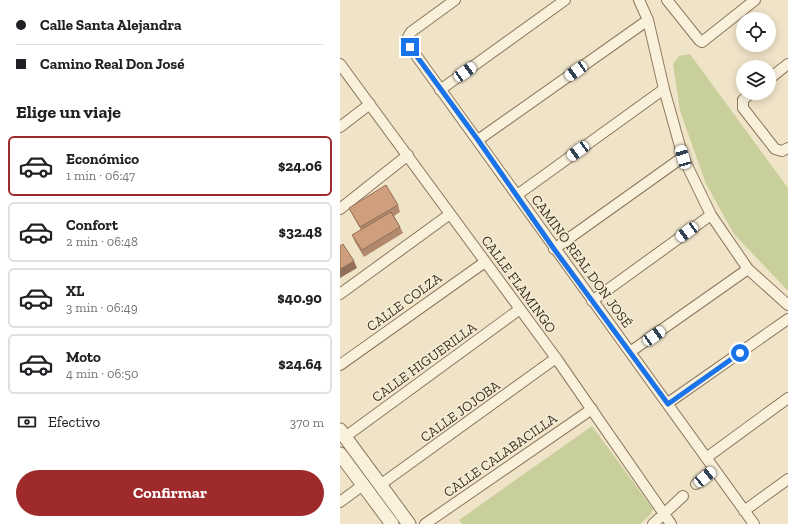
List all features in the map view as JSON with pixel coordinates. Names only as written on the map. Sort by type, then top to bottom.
[{"type":"street","name":"CAMINO REAL DON JOSÉ","points":[[455,0],[411,32],[408,37],[410,47],[478,140],[554,249],[754,524]]},
{"type":"street","points":[[440,90],[565,0]]},
{"type":"street","points":[[639,0],[648,20],[664,89],[683,157],[711,215],[748,269],[788,305]]},
{"type":"street","points":[[667,0],[698,40],[704,41],[755,0]]},
{"type":"street","points":[[478,140],[648,20]]},
{"type":"street","name":"CALLE FLAMINGO","points":[[340,64],[556,358],[671,524]]},
{"type":"street","points":[[776,73],[788,64]]},
{"type":"street","points":[[517,195],[664,89]]},
{"type":"street","points":[[743,100],[742,105],[760,131],[775,149],[782,152],[788,148]]},
{"type":"street","points":[[340,127],[370,104]]},
{"type":"street","points":[[340,209],[408,155]]},
{"type":"street","points":[[554,249],[683,157]]},
{"type":"street","points":[[340,294],[450,214]]},
{"type":"street","points":[[592,301],[711,215]]},
{"type":"street","name":"CALLE COLZA","points":[[340,365],[485,262]]},
{"type":"street","points":[[630,352],[748,269]]},
{"type":"street","name":"CALLE HIGUERILLA","points":[[342,434],[520,309]]},
{"type":"street","points":[[668,404],[788,319]]},
{"type":"street","name":"CALLE JOJOBA","points":[[380,486],[556,358]]},
{"type":"street","points":[[706,458],[788,398]]},
{"type":"street","name":"CALLE CALABACILLA","points":[[425,524],[592,409]]},
{"type":"street","points":[[342,434],[409,524]]},
{"type":"street","points":[[340,454],[392,524]]},
{"type":"street","points":[[696,484],[714,469]]},
{"type":"street","points":[[744,511],[788,479]]},
{"type":"street","points":[[340,502],[363,485]]},
{"type":"street","points":[[653,524],[683,496]]},
{"type":"green space","points":[[690,54],[788,188],[788,291],[734,234],[706,184],[680,111],[673,64],[679,56]]},
{"type":"green space","points":[[592,426],[653,509],[651,514],[640,524],[462,524],[459,520]]},
{"type":"building","points":[[386,185],[398,205],[360,227],[349,208]]},
{"type":"building","points":[[391,212],[400,227],[362,250],[352,235]]},
{"type":"building","points":[[343,244],[354,261],[340,269],[340,246]]},
{"type":"route","points":[[410,47],[478,140],[554,249],[668,404],[740,353]]}]
